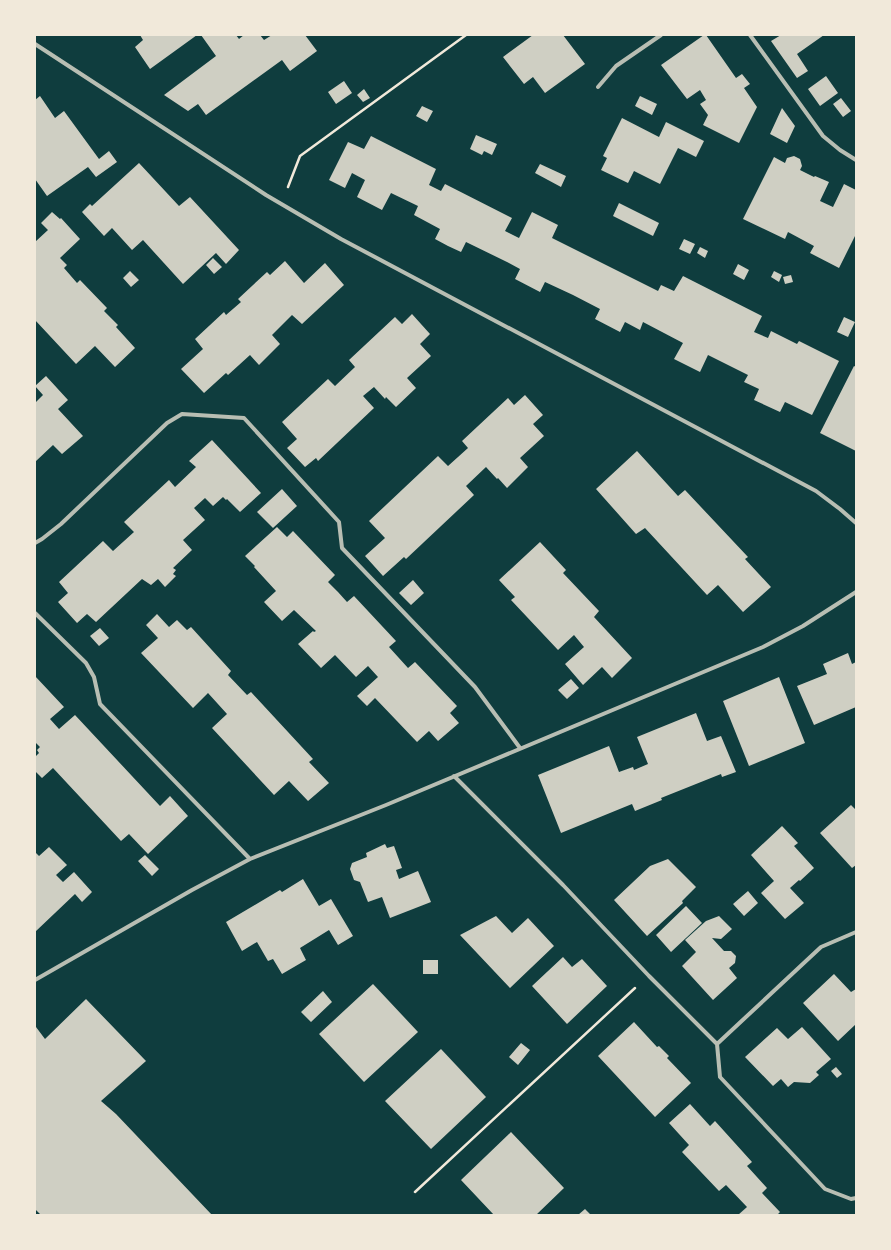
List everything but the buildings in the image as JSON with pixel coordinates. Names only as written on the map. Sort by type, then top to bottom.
[{"type":"street","points":[[598,87],[616,66],[661,35]]},
{"type":"street","points":[[750,35],[823,136],[840,150],[856,160]]},
{"type":"street","points":[[35,44],[281,204],[341,239],[417,280],[586,368],[816,491],[856,523]]},
{"type":"street","points":[[35,543],[61,524],[167,423],[182,414],[244,418],[339,522],[342,548],[475,687],[520,748]]},
{"type":"street","points":[[35,980],[192,890],[250,859],[454,776],[763,647],[803,626],[856,592]]},
{"type":"street","points":[[35,613],[86,663],[94,677],[100,704],[250,859]]},
{"type":"street","points":[[454,776],[716,1044],[720,1076],[825,1189],[851,1199],[856,1198]]},
{"type":"street","points":[[716,1044],[821,947],[856,932]]},
{"type":"path","points":[[281,204],[300,156],[466,35]]},
{"type":"path","points":[[416,1192],[649,976]]}]
